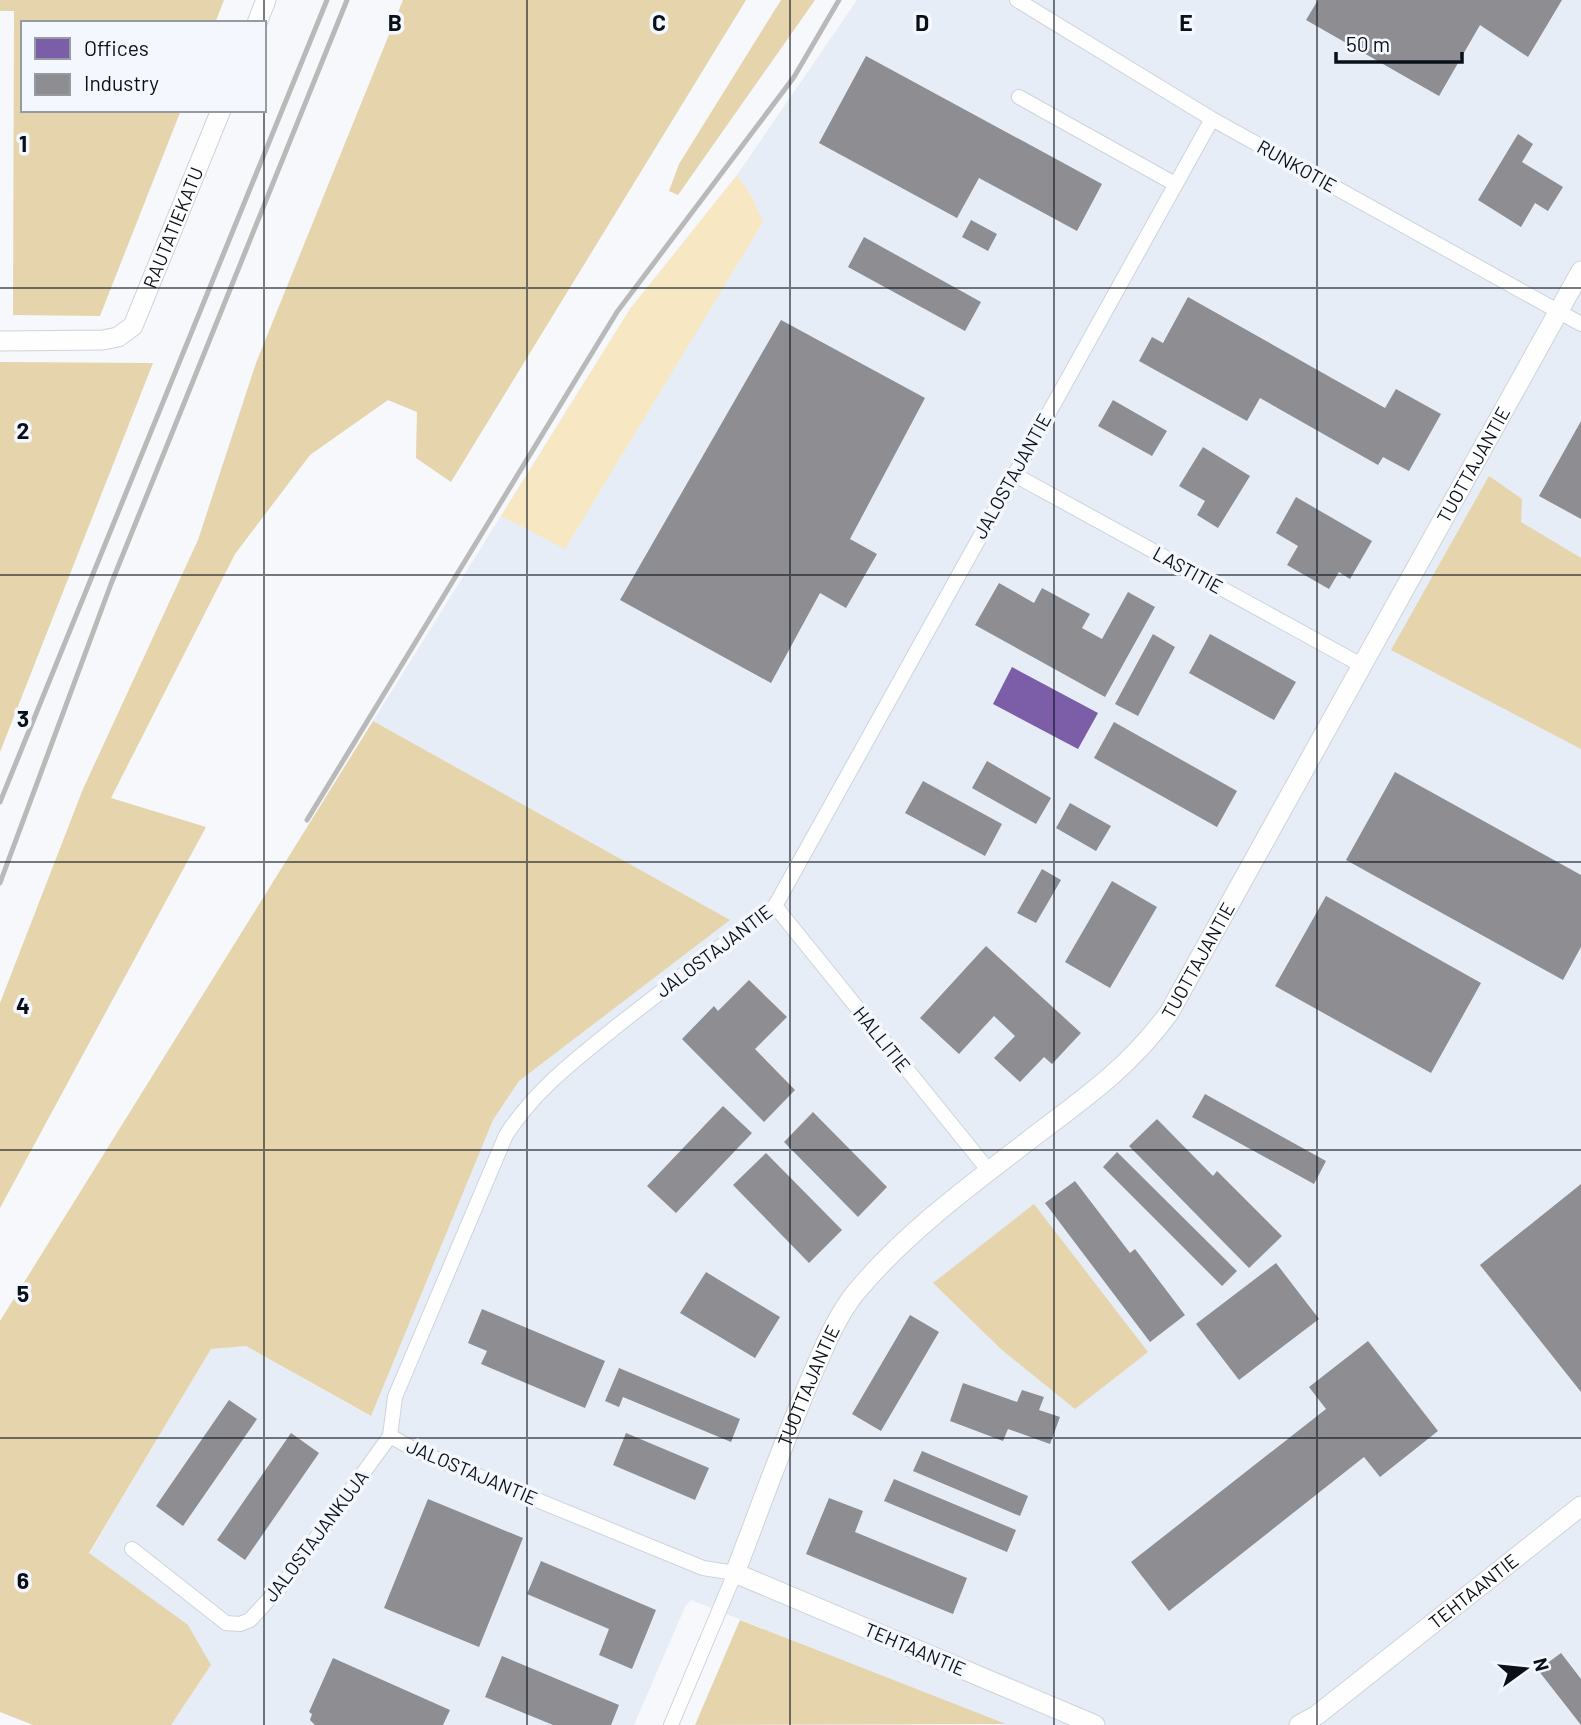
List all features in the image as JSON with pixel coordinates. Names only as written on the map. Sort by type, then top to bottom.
[{"type":"street","points":[[258,21],[266,0]]},
{"type":"street","name":"RUNKOTIE","points":[[1017,0],[1212,119],[1581,324]]},
{"type":"street","points":[[1019,97],[1175,184]]},
{"type":"street","name":"RAUTATIEKATU","points":[[0,341],[103,340],[118,337],[133,326],[220,112]]},
{"type":"street","name":"JALOSTAJANTIE","points":[[735,1573],[703,1568],[415,1450],[390,1436],[395,1397],[506,1135],[524,1108],[547,1082],[775,906],[1212,119]]},
{"type":"street","name":"TUOTTAJANTIE","points":[[735,1573],[819,1360],[855,1293],[892,1252],[989,1171],[1103,1084],[1150,1040],[1170,1013],[1581,271]]},
{"type":"street","name":"LASTITIE","points":[[1013,474],[1363,666]]},
{"type":"street","name":"HALLITIE","points":[[775,906],[989,1171]]},
{"type":"street","name":"JALOSTAJANKUJA","points":[[132,1549],[226,1623],[240,1624],[250,1620],[283,1584],[390,1436]]},
{"type":"street","name":"TEHTAANTIE","points":[[1299,1725],[1327,1707],[1581,1506]]},
{"type":"street","points":[[671,1725],[735,1573]]},
{"type":"street","name":"TEHTAANTIE","points":[[735,1573],[1060,1718],[1096,1725]]},
{"type":"shaded area","points":[[0,0],[224,0],[216,21],[21,21],[21,112],[180,112],[100,316],[13,315],[14,11],[0,11]]},
{"type":"shaded area","points":[[403,0],[746,0],[451,482],[416,458],[417,412],[388,400],[310,455],[235,554],[111,798],[206,827],[0,1208],[0,1003],[83,789],[198,540],[256,363]]},
{"type":"shaded area","points":[[781,0],[815,0],[678,195],[669,191],[679,164]]},
{"type":"shaded area","points":[[857,0],[1581,0],[1581,1725],[1006,1725],[691,1600],[685,1607],[634,1725],[171,1725],[211,1665],[89,1554],[211,1349],[246,1346],[370,1416],[493,1120],[519,1081],[729,920],[373,721],[630,309],[737,175]]},
{"type":"shaded area","points":[[737,175],[752,197],[763,222],[565,549],[501,516],[630,309]]},
{"type":"shaded area","points":[[0,362],[153,363],[0,752]]},
{"type":"shaded area","points":[[1489,476],[1522,499],[1521,522],[1581,558],[1581,749],[1391,650]]},
{"type":"shaded area","points":[[373,721],[730,920],[519,1081],[493,1120],[371,1416],[246,1346],[211,1349],[89,1553],[188,1625],[211,1665],[171,1725],[33,1725],[0,1712],[0,1321]]},
{"type":"shaded area","points":[[1034,1204],[1148,1352],[1075,1409],[1002,1350],[933,1283]]},
{"type":"shaded area","points":[[740,1620],[1006,1724],[695,1725]]},
{"type":"building: Offices","points":[[1012,667],[1098,713],[1078,749],[993,704]]},
{"type":"building: Industry","points":[[1318,0],[1562,0],[1528,57],[1480,25],[1439,96],[1306,20]]},
{"type":"building: Industry","points":[[866,56],[1102,184],[1077,231],[979,178],[957,218],[819,143]]},
{"type":"building: Industry","points":[[1518,134],[1533,144],[1522,162],[1563,187],[1548,211],[1535,203],[1521,227],[1478,200]]},
{"type":"building: Industry","points":[[971,220],[997,234],[988,251],[962,237]]},
{"type":"building: Industry","points":[[864,237],[981,302],[965,331],[848,267]]},
{"type":"building: Industry","points":[[1188,297],[1385,408],[1396,389],[1441,414],[1409,471],[1383,457],[1378,465],[1260,398],[1247,421],[1139,361],[1152,337],[1163,343]]},
{"type":"building: Industry","points":[[781,320],[925,398],[850,539],[877,554],[846,608],[820,593],[771,683],[620,600]]},
{"type":"building: Industry","points":[[1113,400],[1167,431],[1152,456],[1098,426]]},
{"type":"building: Industry","points":[[1581,421],[1581,519],[1539,496]]},
{"type":"building: Industry","points":[[1203,447],[1250,476],[1218,528],[1197,515],[1205,501],[1179,486]]},
{"type":"building: Industry","points":[[1296,497],[1372,541],[1350,579],[1339,572],[1329,589],[1287,565],[1298,546],[1276,533]]},
{"type":"building: Industry","points":[[999,583],[1034,603],[1042,588],[1090,614],[1082,628],[1102,639],[1128,592],[1155,607],[1105,697],[975,625]]},
{"type":"building: Industry","points":[[1153,634],[1175,647],[1138,716],[1115,704]]},
{"type":"building: Industry","points":[[1210,634],[1296,682],[1274,720],[1189,673]]},
{"type":"building: Industry","points":[[1114,722],[1237,791],[1217,827],[1094,758]]},
{"type":"building: Industry","points":[[987,761],[1051,798],[1036,824],[972,788]]},
{"type":"building: Industry","points":[[1395,772],[1581,875],[1581,947],[1563,980],[1346,860]]},
{"type":"building: Industry","points":[[923,781],[1002,824],[985,856],[905,813]]},
{"type":"building: Industry","points":[[1070,803],[1111,826],[1096,851],[1056,828]]},
{"type":"building: Industry","points":[[1042,869],[1061,880],[1036,923],[1017,913]]},
{"type":"building: Industry","points":[[1112,881],[1157,907],[1110,988],[1065,962]]},
{"type":"building: Industry","points":[[1326,896],[1481,983],[1431,1073],[1275,986]]},
{"type":"building: Industry","points":[[986,946],[1081,1033],[1052,1064],[1044,1057],[1020,1082],[994,1058],[1015,1036],[994,1016],[959,1054],[920,1018]]},
{"type":"building: Industry","points":[[749,980],[787,1017],[755,1049],[795,1090],[764,1122],[682,1039],[714,1006],[718,1011]]},
{"type":"building: Industry","points":[[1205,1094],[1326,1161],[1314,1184],[1192,1117]]},
{"type":"building: Industry","points":[[723,1106],[752,1133],[676,1213],[647,1186]]},
{"type":"building: Industry","points":[[813,1112],[887,1187],[858,1217],[784,1142]]},
{"type":"building: Industry","points":[[1157,1119],[1213,1176],[1217,1171],[1282,1236],[1249,1268],[1129,1146]]},
{"type":"building: Industry","points":[[1117,1152],[1237,1271],[1222,1286],[1103,1167]]},
{"type":"building: Industry","points":[[766,1153],[842,1230],[809,1263],[733,1185]]},
{"type":"building: Industry","points":[[1075,1181],[1130,1253],[1135,1249],[1185,1315],[1150,1342],[1045,1203]]},
{"type":"building: Industry","points":[[1581,1184],[1581,1392],[1480,1265]]},
{"type":"building: Industry","points":[[1276,1263],[1319,1319],[1239,1380],[1196,1324]]},
{"type":"building: Industry","points":[[706,1272],[780,1317],[755,1358],[680,1313]]},
{"type":"building: Industry","points":[[482,1309],[605,1361],[585,1408],[481,1364],[487,1351],[468,1343]]},
{"type":"building: Industry","points":[[910,1315],[939,1332],[881,1431],[852,1414]]},
{"type":"building: Industry","points":[[1368,1341],[1438,1431],[1380,1477],[1364,1457],[1169,1611],[1131,1562],[1326,1409],[1309,1387]]},
{"type":"building: Industry","points":[[619,1368],[740,1419],[731,1442],[623,1397],[619,1407],[605,1401]]},
{"type":"building: Industry","points":[[963,1383],[1017,1402],[1022,1390],[1044,1397],[1039,1410],[1060,1417],[1050,1444],[1008,1429],[1003,1441],[950,1421]]},
{"type":"building: Industry","points":[[229,1400],[257,1419],[183,1526],[156,1506]]},
{"type":"building: Industry","points":[[291,1433],[319,1453],[245,1560],[217,1540]]},
{"type":"building: Industry","points":[[626,1433],[709,1468],[695,1500],[613,1465]]},
{"type":"building: Industry","points":[[922,1451],[1028,1496],[1020,1516],[913,1471]]},
{"type":"building: Industry","points":[[894,1479],[1016,1530],[1007,1552],[884,1501]]},
{"type":"building: Industry","points":[[829,1498],[863,1511],[855,1532],[967,1578],[953,1614],[806,1554]]},
{"type":"building: Industry","points":[[428,1499],[523,1538],[479,1647],[384,1608]]},
{"type":"building: Industry","points":[[541,1561],[656,1610],[632,1669],[599,1655],[609,1629],[527,1594]]},
{"type":"building: Industry","points":[[1561,1653],[1581,1679],[1581,1725],[1538,1670]]},
{"type":"building: Industry","points":[[502,1656],[619,1705],[611,1725],[553,1725],[485,1697]]},
{"type":"building: Industry","points":[[333,1658],[450,1710],[443,1725],[315,1725],[310,1720],[312,1714],[309,1712]]},
{"type":"railway","points":[[0,802],[327,0]]},
{"type":"railway","points":[[0,883],[111,584],[347,0]]},
{"type":"railway","points":[[307,820],[617,312],[794,77],[839,0]]}]
